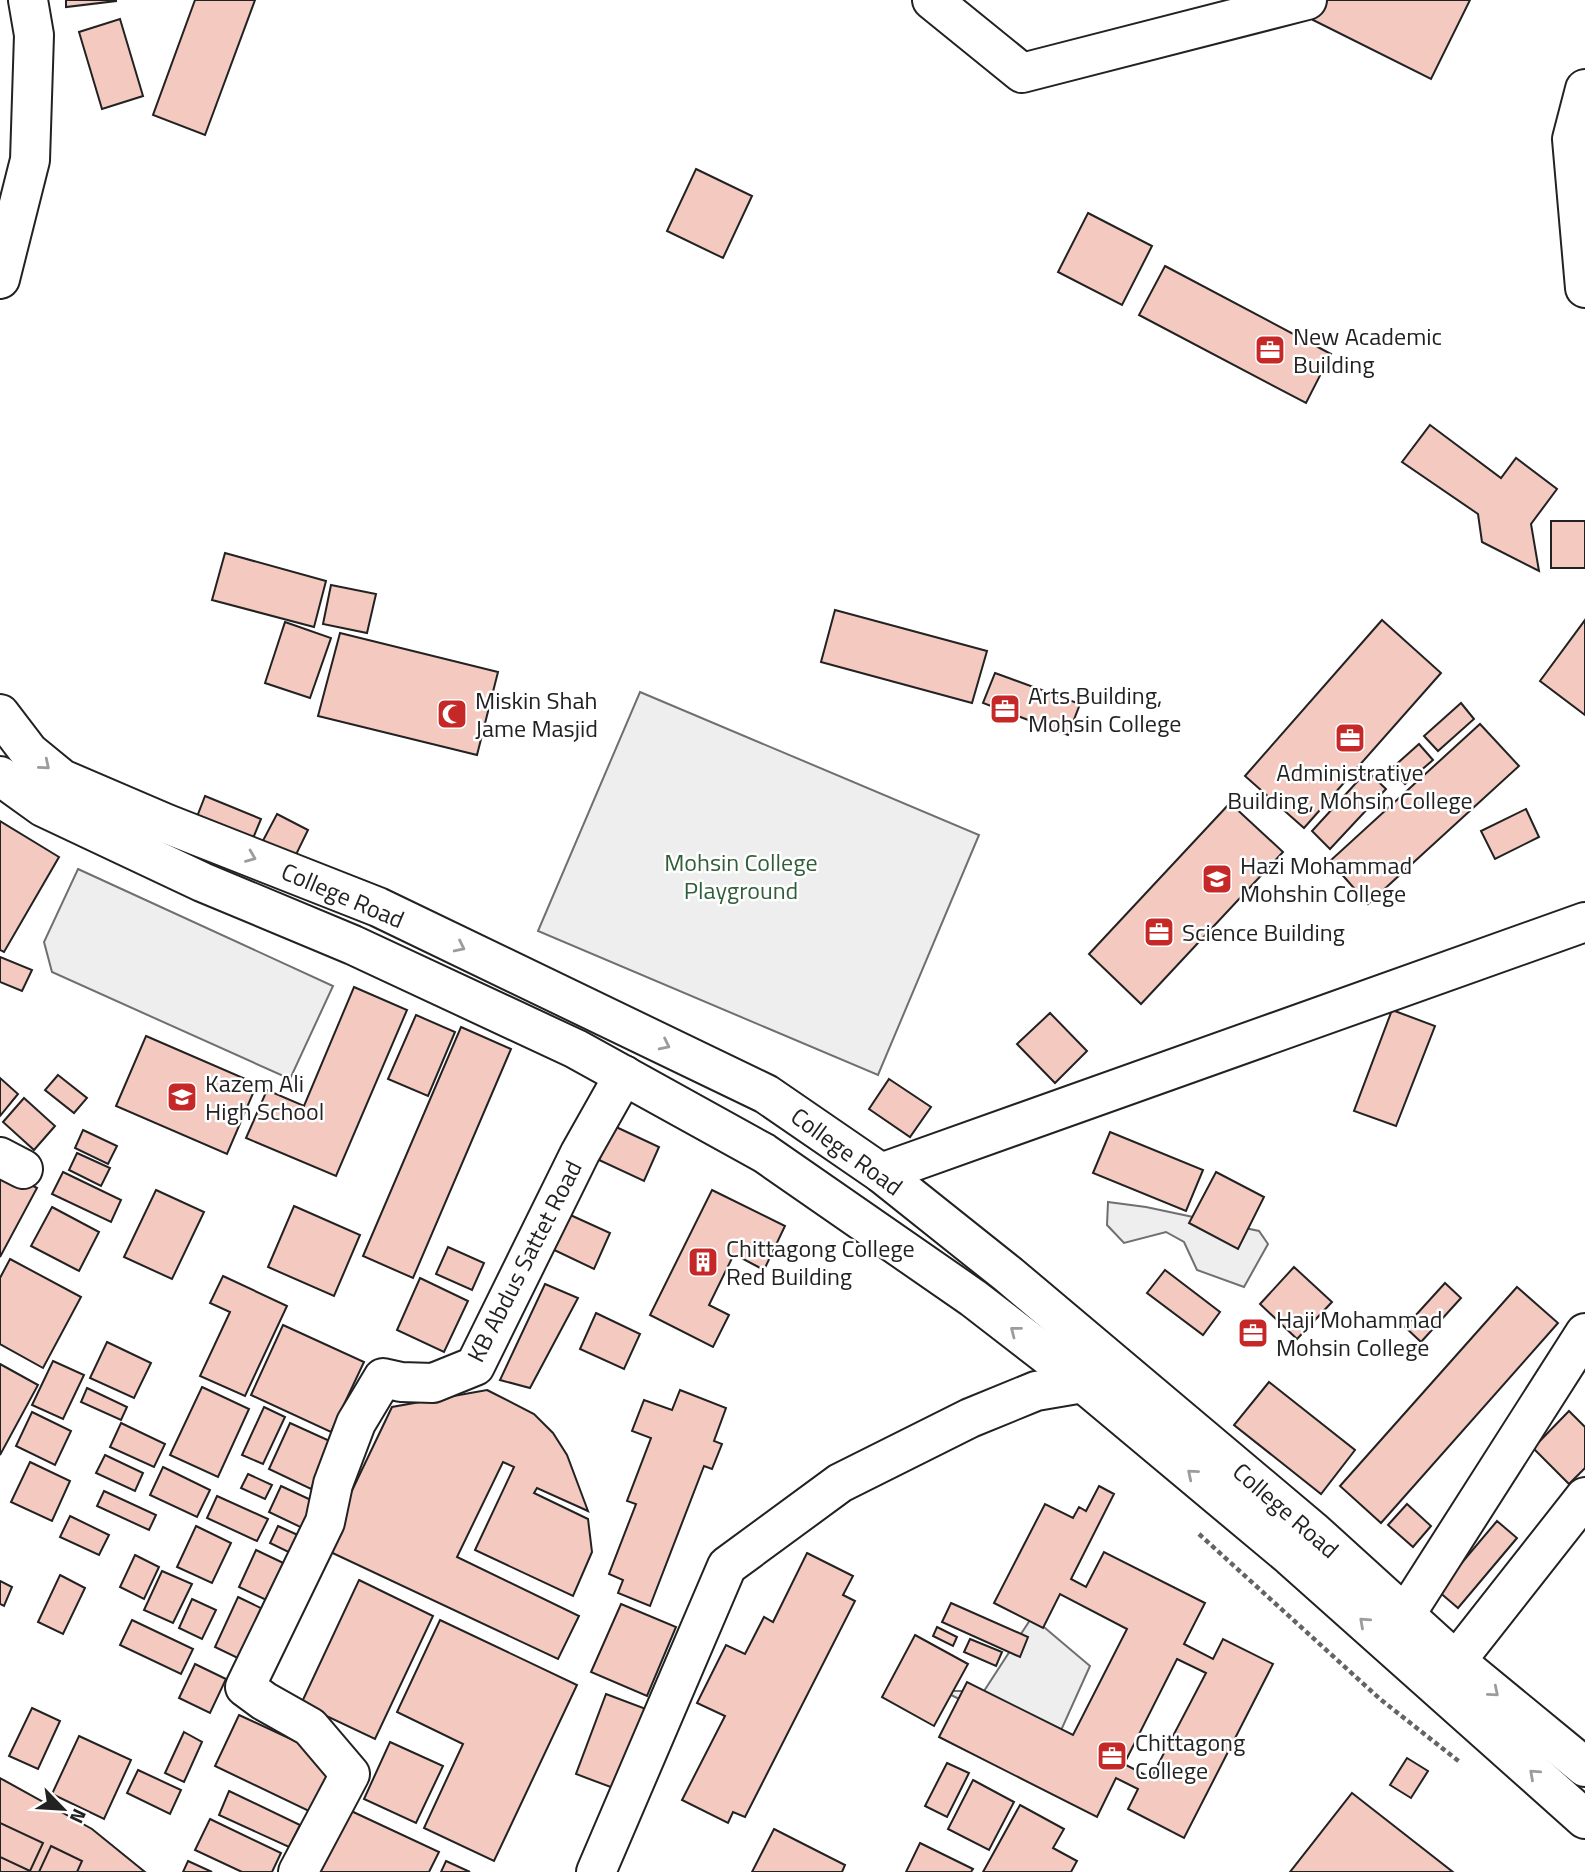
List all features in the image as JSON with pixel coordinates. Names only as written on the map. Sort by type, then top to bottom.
[{"type":"main road","points":[[0,279],[30,160],[34,35],[28,0]]},
{"type":"main road","points":[[932,0],[1022,73],[1307,0]]},
{"type":"main road","points":[[1585,89],[1572,139],[1585,288]]},
{"type":"main road","name":"College Road","points":[[0,714],[29,752],[62,779],[167,824],[379,907],[766,1094],[881,1173],[1009,1275],[1272,1497],[1457,1661],[1585,1767]]},
{"type":"main road","name":"College Road","points":[[0,776],[43,807],[202,882],[402,968],[576,1049],[764,1153],[973,1298],[1083,1383],[1290,1556],[1585,1819]]},
{"type":"main road","points":[[881,1173],[1585,922]]},
{"type":"main road","name":"KB Abdus Sattet Road","points":[[298,1872],[350,1774],[310,1727],[264,1702],[246,1687],[325,1522],[333,1484],[356,1423],[383,1378],[433,1383],[475,1366],[580,1153],[624,1075]]},
{"type":"main road","points":[[1405,1615],[1585,1333]]},
{"type":"main road","points":[[596,1872],[727,1566],[839,1483],[981,1413],[1036,1391],[1083,1383]]},
{"type":"main road","points":[[1457,1661],[1585,1497]]},
{"type":"path","points":[[1189,1525],[1380,1699],[1466,1768]]},
{"type":"green space","name":"Mohsin College Playground","points":[[640,692],[979,835],[878,1075],[538,931]]},
{"type":"green space","points":[[78,869],[333,986],[290,1079],[52,972],[44,942]]},
{"type":"green space","points":[[1108,1202],[1146,1207],[1259,1231],[1268,1244],[1244,1287],[1197,1270],[1184,1242],[1166,1232],[1124,1243],[1107,1225]]},
{"type":"green space","points":[[1032,1617],[1090,1666],[1054,1746],[943,1691],[984,1691]]},
{"type":"building","points":[[66,0],[116,0],[116,1],[66,7]]},
{"type":"building","points":[[195,0],[255,0],[205,135],[153,115]]},
{"type":"building","points":[[1323,0],[1470,0],[1431,79],[1313,20]]},
{"type":"building","points":[[120,19],[143,96],[102,109],[79,32]]},
{"type":"building","points":[[696,169],[752,196],[723,258],[667,231]]},
{"type":"building","points":[[1088,213],[1152,246],[1122,305],[1058,272]]},
{"type":"building","points":[[1165,266],[1331,354],[1306,403],[1139,315]]},
{"type":"building","points":[[1430,425],[1501,478],[1516,458],[1557,489],[1531,524],[1539,571],[1482,542],[1478,514],[1402,462]]},
{"type":"building","points":[[1551,521],[1585,521],[1585,568],[1551,568]]},
{"type":"building","points":[[225,553],[326,581],[314,627],[212,600]]},
{"type":"building","points":[[331,585],[376,594],[367,633],[323,624]]},
{"type":"building","points":[[835,610],[987,651],[972,703],[821,662]]},
{"type":"building","points":[[1382,620],[1441,673],[1304,828],[1245,776]]},
{"type":"building","points":[[1585,620],[1585,715],[1540,681]]},
{"type":"building","points":[[285,622],[331,638],[310,698],[265,683]]},
{"type":"building","points":[[340,633],[498,672],[477,755],[318,716]]},
{"type":"building","points":[[995,673],[1080,704],[1068,735],[983,703]]},
{"type":"building","points":[[1461,703],[1474,719],[1438,751],[1424,736]]},
{"type":"building","points":[[1480,724],[1519,766],[1368,904],[1330,861]]},
{"type":"building","points":[[1419,744],[1433,760],[1405,784],[1391,769]]},
{"type":"building","points":[[1367,771],[1386,789],[1330,849],[1312,831]]},
{"type":"building","points":[[205,796],[261,819],[251,843],[195,822]]},
{"type":"building","points":[[1230,803],[1283,852],[1141,1004],[1089,954]]},
{"type":"building","points":[[1526,809],[1539,837],[1495,859],[1481,831]]},
{"type":"building","points":[[277,814],[308,830],[290,867],[258,850]]},
{"type":"building","points":[[0,821],[59,857],[4,952],[0,950]]},
{"type":"building","points":[[0,957],[32,970],[22,991],[0,982]]},
{"type":"building","points":[[354,987],[407,1010],[336,1176],[246,1138],[267,1090],[304,1106]]},
{"type":"building","points":[[1392,1010],[1435,1026],[1396,1126],[1354,1111]]},
{"type":"building","points":[[1050,1013],[1087,1051],[1055,1083],[1017,1044]]},
{"type":"building","points":[[416,1015],[455,1032],[428,1096],[388,1079]]},
{"type":"building","points":[[461,1027],[511,1049],[413,1278],[363,1256]]},
{"type":"building","points":[[146,1036],[257,1084],[227,1154],[116,1106]]},
{"type":"building","points":[[58,1075],[87,1098],[74,1113],[45,1090]]},
{"type":"building","points":[[0,1078],[18,1094],[0,1116]]},
{"type":"building","points":[[889,1079],[931,1107],[910,1137],[869,1109]]},
{"type":"building","points":[[24,1098],[55,1126],[34,1150],[3,1122]]},
{"type":"building","points":[[614,1126],[659,1147],[644,1181],[599,1160]]},
{"type":"building","points":[[83,1130],[117,1146],[108,1164],[75,1148]]},
{"type":"building","points":[[1110,1132],[1203,1170],[1186,1211],[1093,1173]]},
{"type":"building","points":[[77,1153],[110,1168],[101,1186],[69,1170]]},
{"type":"building","points":[[0,1168],[37,1188],[0,1257]]},
{"type":"building","points":[[63,1172],[121,1200],[111,1222],[52,1194]]},
{"type":"building","points":[[1216,1172],[1264,1197],[1238,1249],[1189,1223]]},
{"type":"building","points":[[156,1190],[204,1212],[172,1279],[124,1257]]},
{"type":"building","name":"Chittagong College Red Building","points":[[712,1190],[785,1226],[764,1270],[734,1254],[709,1305],[729,1315],[713,1347],[650,1315]]},
{"type":"building","points":[[294,1206],[360,1235],[334,1296],[268,1267]]},
{"type":"building","points":[[52,1207],[99,1232],[79,1271],[31,1246]]},
{"type":"building","points":[[566,1213],[610,1233],[594,1269],[550,1248]]},
{"type":"building","points":[[448,1247],[484,1263],[472,1290],[436,1274]]},
{"type":"building","points":[[10,1259],[81,1297],[43,1368],[0,1344],[0,1278]]},
{"type":"building","points":[[1294,1267],[1332,1302],[1297,1339],[1260,1304]]},
{"type":"building","points":[[1165,1270],[1220,1312],[1203,1335],[1147,1293]]},
{"type":"building","points":[[223,1276],[287,1306],[245,1396],[200,1376],[230,1312],[210,1303]]},
{"type":"building","points":[[420,1278],[468,1301],[444,1352],[397,1330]]},
{"type":"building","points":[[1445,1283],[1461,1298],[1421,1342],[1405,1327]]},
{"type":"building","points":[[545,1284],[578,1298],[530,1388],[500,1380]]},
{"type":"building","points":[[1517,1287],[1558,1323],[1381,1523],[1340,1486]]},
{"type":"building","points":[[596,1313],[640,1334],[624,1369],[580,1349]]},
{"type":"building","points":[[283,1325],[364,1362],[331,1432],[251,1395]]},
{"type":"building","points":[[107,1342],[151,1363],[134,1398],[90,1378]]},
{"type":"building","points":[[53,1361],[84,1375],[63,1419],[32,1405]]},
{"type":"building","points":[[0,1364],[38,1385],[0,1455]]},
{"type":"building","points":[[1269,1382],[1355,1450],[1321,1494],[1234,1425]]},
{"type":"building","points":[[202,1387],[249,1409],[218,1477],[170,1455]]},
{"type":"building","points":[[87,1388],[127,1407],[121,1420],[81,1402]]},
{"type":"building","points":[[487,1390],[534,1414],[553,1433],[567,1455],[588,1511],[537,1488],[534,1493],[588,1519],[592,1552],[573,1596],[475,1550],[514,1467],[503,1462],[457,1557],[579,1616],[558,1659],[324,1549],[392,1407]]},
{"type":"building","points":[[680,1390],[726,1408],[714,1441],[722,1444],[712,1469],[704,1466],[650,1606],[618,1593],[623,1580],[609,1574],[636,1504],[627,1501],[651,1438],[632,1431],[644,1400],[672,1410]]},
{"type":"building","points":[[264,1407],[285,1417],[263,1464],[242,1455]]},
{"type":"building","points":[[1569,1411],[1585,1427],[1585,1468],[1569,1484],[1533,1448]]},
{"type":"building","points":[[32,1412],[71,1431],[55,1465],[16,1446]]},
{"type":"building","points":[[121,1423],[165,1444],[154,1467],[110,1447]]},
{"type":"building","points":[[290,1423],[332,1442],[311,1489],[269,1469]]},
{"type":"building","points":[[105,1455],[143,1473],[135,1491],[96,1473]]},
{"type":"building","points":[[30,1462],[70,1481],[52,1521],[11,1502]]},
{"type":"building","points":[[163,1467],[210,1490],[197,1517],[150,1495]]},
{"type":"building","points":[[248,1474],[272,1485],[265,1499],[241,1488]]},
{"type":"building","points":[[281,1486],[326,1507],[313,1533],[269,1512]]},
{"type":"building","points":[[1099,1486],[1114,1494],[1071,1579],[1086,1587],[1104,1552],[1205,1603],[1184,1644],[1213,1659],[1223,1639],[1273,1664],[1184,1838],[1128,1809],[1138,1789],[1116,1778],[1097,1817],[939,1737],[967,1682],[1073,1735],[1127,1629],[1060,1594],[1043,1628],[994,1603],[1045,1504],[1073,1518],[1079,1507],[1086,1511]],"holes":[[[1177,1659],[1206,1673],[1151,1778],[1124,1764]]]},
{"type":"building","points":[[104,1491],[156,1515],[149,1530],[97,1506]]},
{"type":"building","points":[[217,1496],[268,1519],[257,1541],[207,1518]]},
{"type":"building","points":[[1407,1504],[1431,1526],[1413,1547],[1388,1525]]},
{"type":"building","points":[[70,1516],[109,1535],[99,1555],[60,1537]]},
{"type":"building","points":[[1497,1521],[1517,1538],[1458,1608],[1438,1591]]},
{"type":"building","points":[[196,1526],[231,1543],[212,1583],[177,1567]]},
{"type":"building","points":[[278,1526],[311,1541],[303,1559],[270,1543]]},
{"type":"building","points":[[256,1550],[296,1569],[279,1606],[239,1587]]},
{"type":"building","points":[[807,1553],[853,1576],[843,1595],[855,1601],[745,1817],[733,1812],[728,1823],[682,1800],[725,1716],[697,1703],[726,1645],[745,1654],[764,1617],[773,1622]]},
{"type":"building","points":[[135,1555],[159,1567],[144,1599],[120,1587]]},
{"type":"building","points":[[162,1571],[192,1584],[173,1623],[144,1610]]},
{"type":"building","points":[[60,1575],[85,1588],[63,1634],[38,1622]]},
{"type":"building","points":[[359,1580],[433,1616],[375,1739],[301,1704]]},
{"type":"building","points":[[0,1581],[12,1587],[4,1606],[0,1604]]},
{"type":"building","points":[[238,1597],[271,1613],[248,1663],[215,1647]]},
{"type":"building","points":[[192,1599],[216,1610],[202,1639],[179,1628]]},
{"type":"building","points":[[951,1603],[1028,1637],[1020,1657],[942,1622]]},
{"type":"building","points":[[621,1604],[676,1627],[647,1696],[591,1672]]},
{"type":"building","points":[[132,1620],[193,1649],[181,1674],[120,1645]]},
{"type":"building","points":[[440,1620],[577,1685],[494,1861],[424,1828],[463,1744],[397,1712]]},
{"type":"building","points":[[937,1627],[957,1637],[953,1646],[933,1636]]},
{"type":"building","points":[[915,1635],[968,1664],[934,1726],[882,1697]]},
{"type":"building","points":[[970,1639],[1002,1652],[996,1666],[964,1652]]},
{"type":"building","points":[[195,1664],[226,1679],[210,1713],[179,1698]]},
{"type":"building","points":[[606,1694],[646,1709],[616,1789],[576,1774]]},
{"type":"building","points":[[32,1708],[60,1721],[38,1769],[9,1756]]},
{"type":"building","points":[[239,1715],[338,1761],[313,1813],[215,1766]]},
{"type":"building","points":[[184,1732],[202,1742],[184,1782],[165,1773]]},
{"type":"building","points":[[79,1736],[131,1760],[104,1819],[52,1794]]},
{"type":"building","points":[[390,1742],[443,1766],[416,1823],[364,1799]]},
{"type":"building","points":[[1407,1758],[1428,1771],[1411,1798],[1390,1785]]},
{"type":"building","points":[[947,1763],[969,1773],[947,1817],[925,1806]]},
{"type":"building","points":[[138,1770],[181,1790],[170,1814],[127,1793]]},
{"type":"building","points":[[0,1778],[92,1829],[145,1872],[0,1872]]},
{"type":"building","points":[[973,1780],[1014,1802],[989,1850],[948,1829]]},
{"type":"building","points":[[229,1791],[300,1825],[289,1847],[219,1815]]},
{"type":"building","points":[[1352,1793],[1453,1872],[1290,1872]]},
{"type":"building","points":[[334,1803],[439,1852],[429,1872],[314,1872]]},
{"type":"building","points":[[1020,1805],[1064,1829],[1053,1848],[1077,1861],[1071,1872],[983,1872]]},
{"type":"building","points":[[210,1819],[281,1853],[272,1872],[242,1872],[195,1850]]},
{"type":"building","points":[[0,1823],[43,1843],[30,1871],[0,1857]]},
{"type":"building","points":[[774,1829],[845,1865],[842,1872],[752,1872]]},
{"type":"building","points":[[920,1843],[973,1869],[971,1872],[906,1872]]},
{"type":"building","points":[[51,1846],[82,1861],[77,1872],[39,1872]]},
{"type":"building","points":[[188,1861],[212,1872],[183,1872]]},
{"type":"building","points":[[446,1861],[470,1872],[441,1872]]},
{"type":"place","name":"New Academic Building","points":[[1270,350]]},
{"type":"place","name":"Arts Building, Mohsin College","points":[[1005,709]]},
{"type":"place","name":"Miskin Shah Jame Masjid","points":[[452,714]]},
{"type":"place","name":"Administrative Building, Mohsin College","points":[[1350,738]]},
{"type":"place","name":"Hazi Mohammad Mohshin College","points":[[1217,879]]},
{"type":"place","name":"Science Building","points":[[1159,932]]},
{"type":"place","name":"Kazem Ali High School","points":[[182,1097]]},
{"type":"place","name":"Chittagong College Red Building","points":[[703,1262]]},
{"type":"place","name":"Haji Mohammad Mohsin College","points":[[1253,1333]]},
{"type":"place","name":"Chittagong College","points":[[1112,1756]]}]
